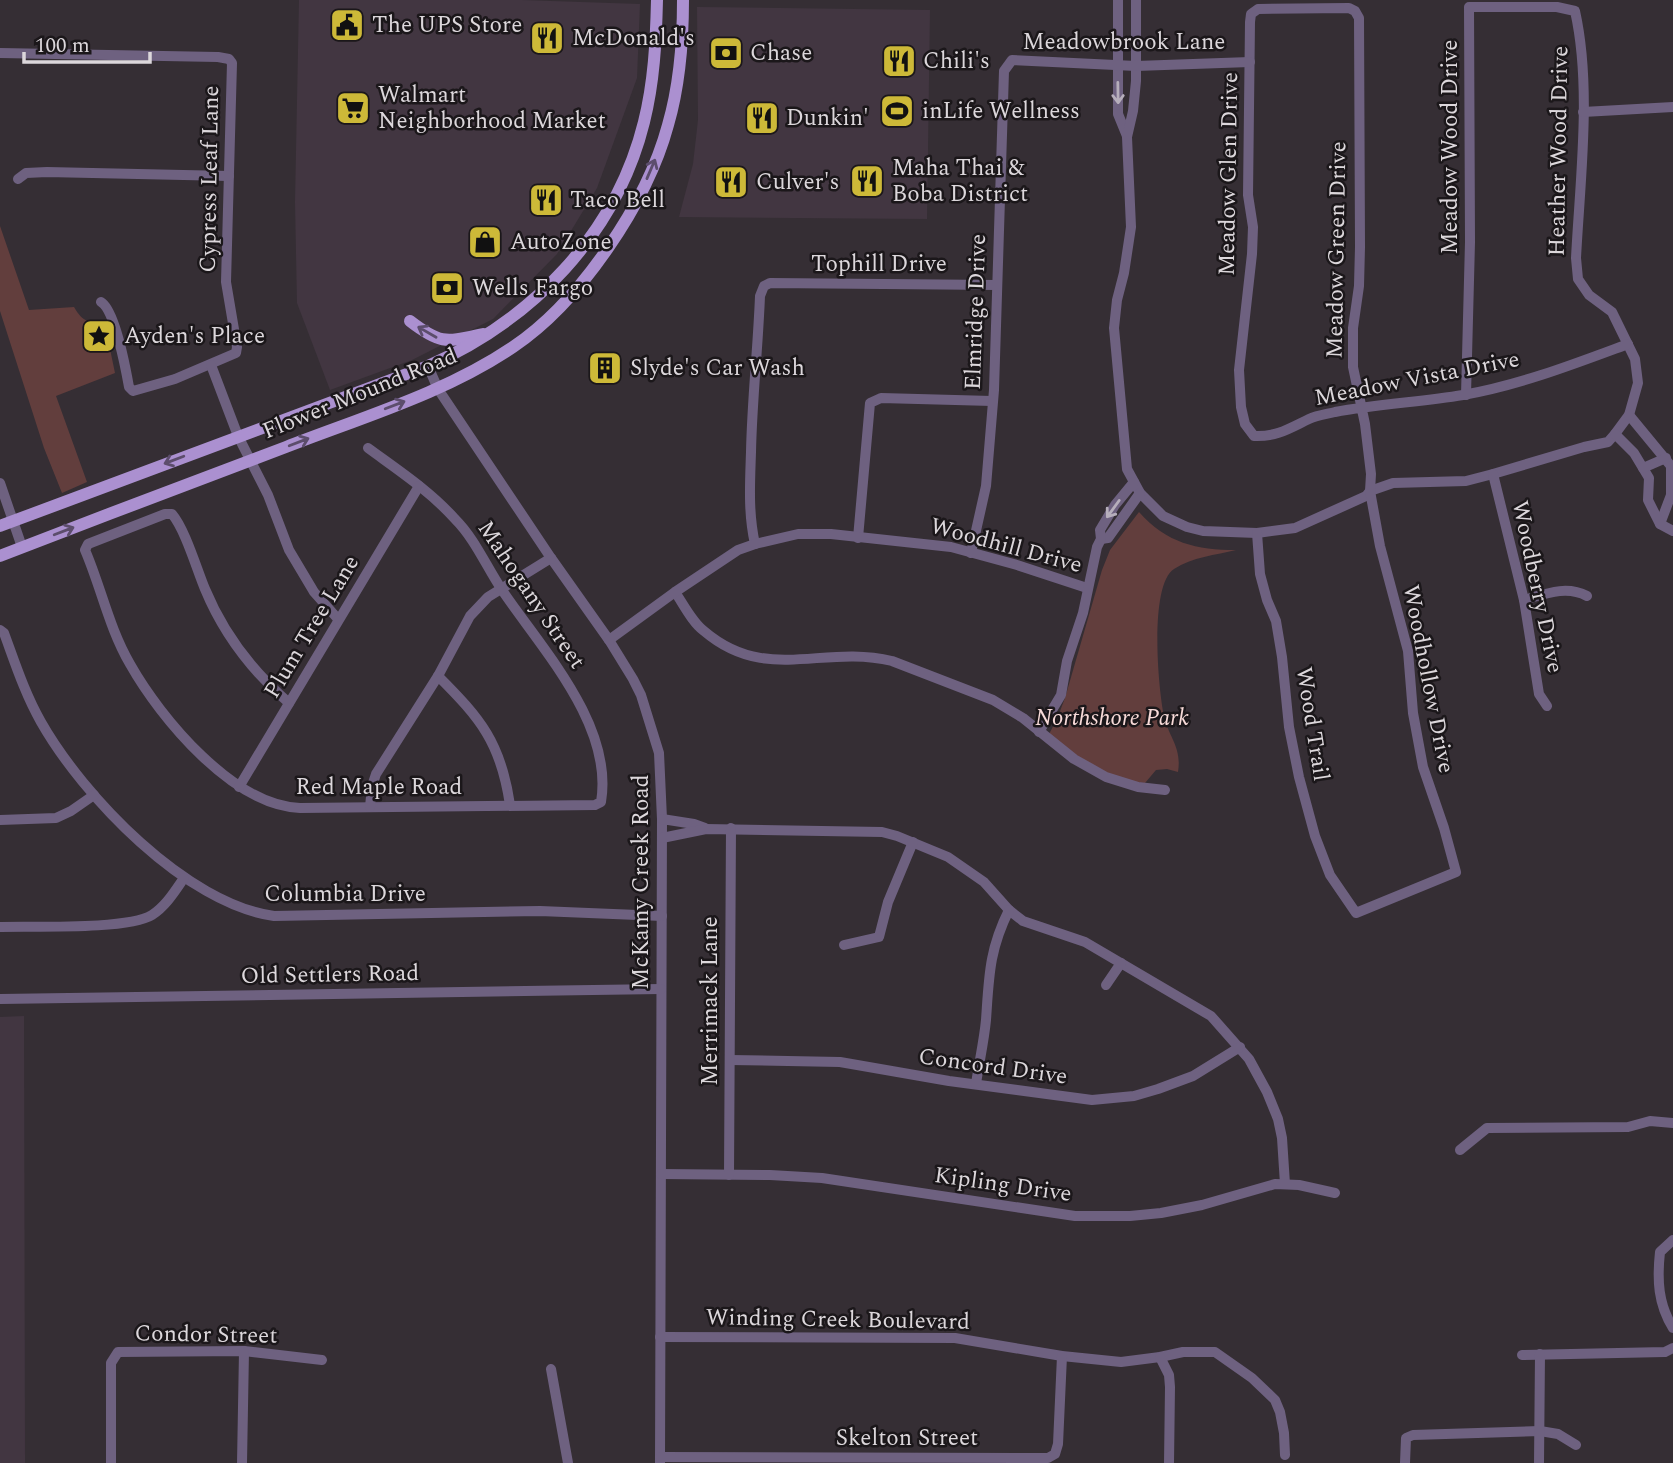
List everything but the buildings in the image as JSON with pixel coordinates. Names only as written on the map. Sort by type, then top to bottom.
[{"type":"main road","name":"Flower Mound Road","points":[[0,526],[428,366],[464,350],[494,332],[544,291],[574,258],[625,178],[644,122],[655,64],[657,0]]},
{"type":"main road","name":"Flower Mound Road","points":[[0,556],[438,389],[515,346],[557,311],[592,270],[627,218],[649,175],[668,127],[679,75],[683,38],[682,0]]},
{"type":"main road","points":[[574,258],[592,270]]},
{"type":"main road","points":[[410,321],[427,334],[450,342],[494,332]]},
{"type":"street","points":[[1118,0],[1118,114],[1127,137]]},
{"type":"street","points":[[1136,0],[1136,66],[1133,111],[1127,137],[1131,227],[1114,328],[1127,469],[1140,492],[1163,516],[1203,531],[1257,533],[1295,528],[1393,482],[1466,481],[1608,442],[1615,434],[1634,453],[1649,478],[1648,500],[1660,524],[1673,531]]},
{"type":"street","name":"Meadow Wood Drive","points":[[1466,395],[1470,242],[1469,7],[1557,7],[1575,11]]},
{"type":"street","name":"Meadow Glen Drive","points":[[1254,436],[1245,424],[1241,407],[1239,370],[1253,227],[1248,195],[1251,14],[1258,9],[1354,10]]},
{"type":"street","name":"Meadow Green Drive","points":[[1354,10],[1359,18],[1360,247],[1359,286],[1353,328],[1353,367],[1369,448],[1370,491]]},
{"type":"street","name":"Heather Wood Drive","points":[[1575,11],[1579,30],[1583,112],[1576,258],[1578,279],[1589,295],[1612,312],[1635,359],[1638,383],[1629,415],[1615,434]]},
{"type":"street","name":"Cypress Leaf Lane","points":[[0,53],[218,57],[229,60],[232,68],[226,282],[237,347],[236,353],[211,365]]},
{"type":"street","name":"Meadowbrook Lane","points":[[1004,71],[1012,60],[1136,66],[1250,62]]},
{"type":"street","name":"Elmridge Drive","points":[[971,553],[986,486],[992,401],[1004,71]]},
{"type":"street","points":[[1583,112],[1673,107]]},
{"type":"street","points":[[18,179],[26,173],[47,172],[229,176]]},
{"type":"street","name":"Tophill Drive","points":[[755,544],[751,524],[750,471],[760,296],[763,289],[770,283],[997,285]]},
{"type":"street","points":[[101,302],[106,304],[112,319],[129,387],[133,391],[211,365],[237,436],[268,495],[289,550],[314,592],[338,619]]},
{"type":"street","name":"Meadow Vista Drive","points":[[1254,436],[1264,437],[1290,430],[1311,418],[1466,395],[1564,368],[1628,344]]},
{"type":"street","name":"McKamy Creek Road","points":[[428,366],[438,389],[551,558],[610,640],[633,679],[659,753],[662,819],[660,1460]]},
{"type":"street","points":[[858,538],[870,403],[881,398],[992,401]]},
{"type":"street","points":[[1629,415],[1671,467],[1671,495],[1660,524]]},
{"type":"street","name":"Mahogany Street","points":[[368,448],[419,486],[456,519],[474,542],[502,590],[547,652],[586,716],[595,739],[601,774],[601,802]]},
{"type":"street","points":[[1643,468],[1666,458]]},
{"type":"street","name":"Woodberry Drive","points":[[1493,474],[1524,600],[1539,694],[1547,706]]},
{"type":"street","points":[[1038,732],[1061,695],[1067,661],[1083,613],[1101,539],[1100,530],[1134,482]]},
{"type":"street","points":[[0,483],[22,547]]},
{"type":"street","name":"Plum Tree Lane","points":[[239,788],[419,486]]},
{"type":"street","name":"Woodhollow Drive","points":[[1356,914],[1457,872],[1423,767],[1411,695],[1408,651],[1380,546],[1370,491]]},
{"type":"street","points":[[1101,539],[1108,538],[1140,492]]},
{"type":"street","name":"Red Maple Road","points":[[289,703],[256,673],[228,634],[207,595],[172,514],[165,514],[92,541],[85,550],[111,622],[130,664],[170,720],[239,788],[263,800],[288,807],[595,805],[601,802]]},
{"type":"street","name":"Wood Trail","points":[[1257,533],[1260,574],[1266,600],[1276,621],[1289,727],[1299,777],[1315,836],[1330,875],[1356,914]]},
{"type":"street","name":"Woodhill Drive","points":[[610,640],[675,592],[738,551],[797,534],[831,534],[951,547],[1087,588]]},
{"type":"street","points":[[370,807],[376,775],[438,676],[470,616],[488,597],[551,558]]},
{"type":"street","points":[[1524,600],[1568,589],[1587,596]]},
{"type":"street","points":[[675,592],[703,631],[743,654],[781,662],[836,655],[876,657],[892,661],[993,700],[1023,718],[1074,759],[1106,777],[1138,787],[1166,790]]},
{"type":"street","name":"Columbia Drive","points":[[0,630],[4,633],[42,724],[93,794],[144,845],[184,878],[237,907],[256,914],[274,916],[540,911],[662,916]]},
{"type":"street","points":[[438,676],[473,712],[499,754],[506,774],[510,805]]},
{"type":"street","points":[[0,820],[56,818],[71,811],[93,794]]},
{"type":"street","points":[[662,819],[694,824],[706,829]]},
{"type":"street","points":[[662,838],[706,829],[731,828],[882,832],[948,857],[984,882],[1009,910],[1034,925],[1085,942],[1211,1016],[1240,1046],[1255,1070],[1278,1119],[1284,1154],[1285,1184]]},
{"type":"street","name":"Merrimack Lane","points":[[729,1175],[731,828]]},
{"type":"street","points":[[844,945],[879,937],[888,902],[913,842]]},
{"type":"street","points":[[0,927],[111,923],[145,918],[162,907],[184,878]]},
{"type":"street","points":[[976,1084],[986,1022],[993,948],[997,933],[1009,910]]},
{"type":"street","points":[[1106,985],[1121,963]]},
{"type":"street","name":"Old Settlers Road","points":[[0,999],[661,989]]},
{"type":"street","name":"Concord Drive","points":[[730,1059],[840,1062],[1091,1100],[1134,1096],[1193,1076],[1240,1046]]},
{"type":"street","points":[[1460,1150],[1487,1128],[1628,1127],[1650,1121],[1673,1123]]},
{"type":"street","name":"Kipling Drive","points":[[661,1174],[822,1178],[1075,1216],[1161,1213],[1202,1205],[1275,1184],[1335,1193]]},
{"type":"street","points":[[1673,1240],[1660,1252],[1658,1272],[1660,1297],[1665,1315],[1673,1328]]},
{"type":"street","name":"Winding Creek Boulevard","points":[[660,1337],[955,1338],[1062,1356],[1121,1362],[1183,1352],[1215,1352],[1252,1378],[1275,1400],[1284,1433],[1284,1455]]},
{"type":"street","points":[[1522,1355],[1664,1352],[1673,1348]]},
{"type":"street","points":[[242,1463],[244,1351]]},
{"type":"street","name":"Condor Street","points":[[111,1463],[111,1363],[118,1352],[244,1351],[322,1360]]},
{"type":"street","points":[[1539,1463],[1540,1354]]},
{"type":"street","name":"Skelton Street","points":[[660,1460],[1048,1458],[1055,1454],[1058,1444],[1062,1356]]},
{"type":"street","points":[[1160,1357],[1170,1387],[1169,1463]]},
{"type":"street","points":[[551,1370],[568,1463]]},
{"type":"street","points":[[1405,1463],[1406,1438],[1413,1435],[1539,1432],[1558,1434],[1576,1444]]},
{"type":"shaded area","points":[[299,0],[522,0],[640,4],[637,78],[597,188],[557,254],[493,319],[412,360],[330,390],[297,303],[295,202]]},
{"type":"shaded area","points":[[697,7],[930,10],[927,219],[679,217],[693,164],[698,120]]},
{"type":"shaded area","points":[[24,1016],[25,1463],[0,1463],[0,1017]]},
{"type":"green space","points":[[0,226],[29,310],[74,307],[84,319],[105,325],[115,373],[56,396],[87,482],[62,493],[44,448],[0,311]]},
{"type":"green space","name":"Northshore Park","points":[[1139,512],[1160,531],[1183,543],[1236,550],[1188,562],[1174,569],[1166,579],[1158,615],[1158,661],[1164,716],[1177,749],[1179,763],[1178,772],[1156,770],[1145,783],[1131,782],[1105,773],[1081,760],[1048,736],[1065,698],[1110,550]]},
{"type":"place","name":"The UPS Store","points":[[347,25]]},
{"type":"place","name":"McDonald's","points":[[547,38]]},
{"type":"place","name":"Chase","points":[[726,53]]},
{"type":"place","name":"Chili's","points":[[899,61]]},
{"type":"place","name":"Walmart Neighborhood Market","points":[[353,108]]},
{"type":"place","name":"inLife Wellness","points":[[897,111]]},
{"type":"place","name":"Dunkin'","points":[[762,118]]},
{"type":"place","name":"Maha Thai & Boba District","points":[[867,181]]},
{"type":"place","name":"Culver's","points":[[731,182]]},
{"type":"place","name":"Taco Bell","points":[[546,200]]},
{"type":"place","name":"AutoZone","points":[[485,242]]},
{"type":"place","name":"Wells Fargo","points":[[447,288]]},
{"type":"place","name":"Ayden's Place","points":[[99,336]]},
{"type":"place","name":"Slyde's Car Wash","points":[[605,368]]}]
